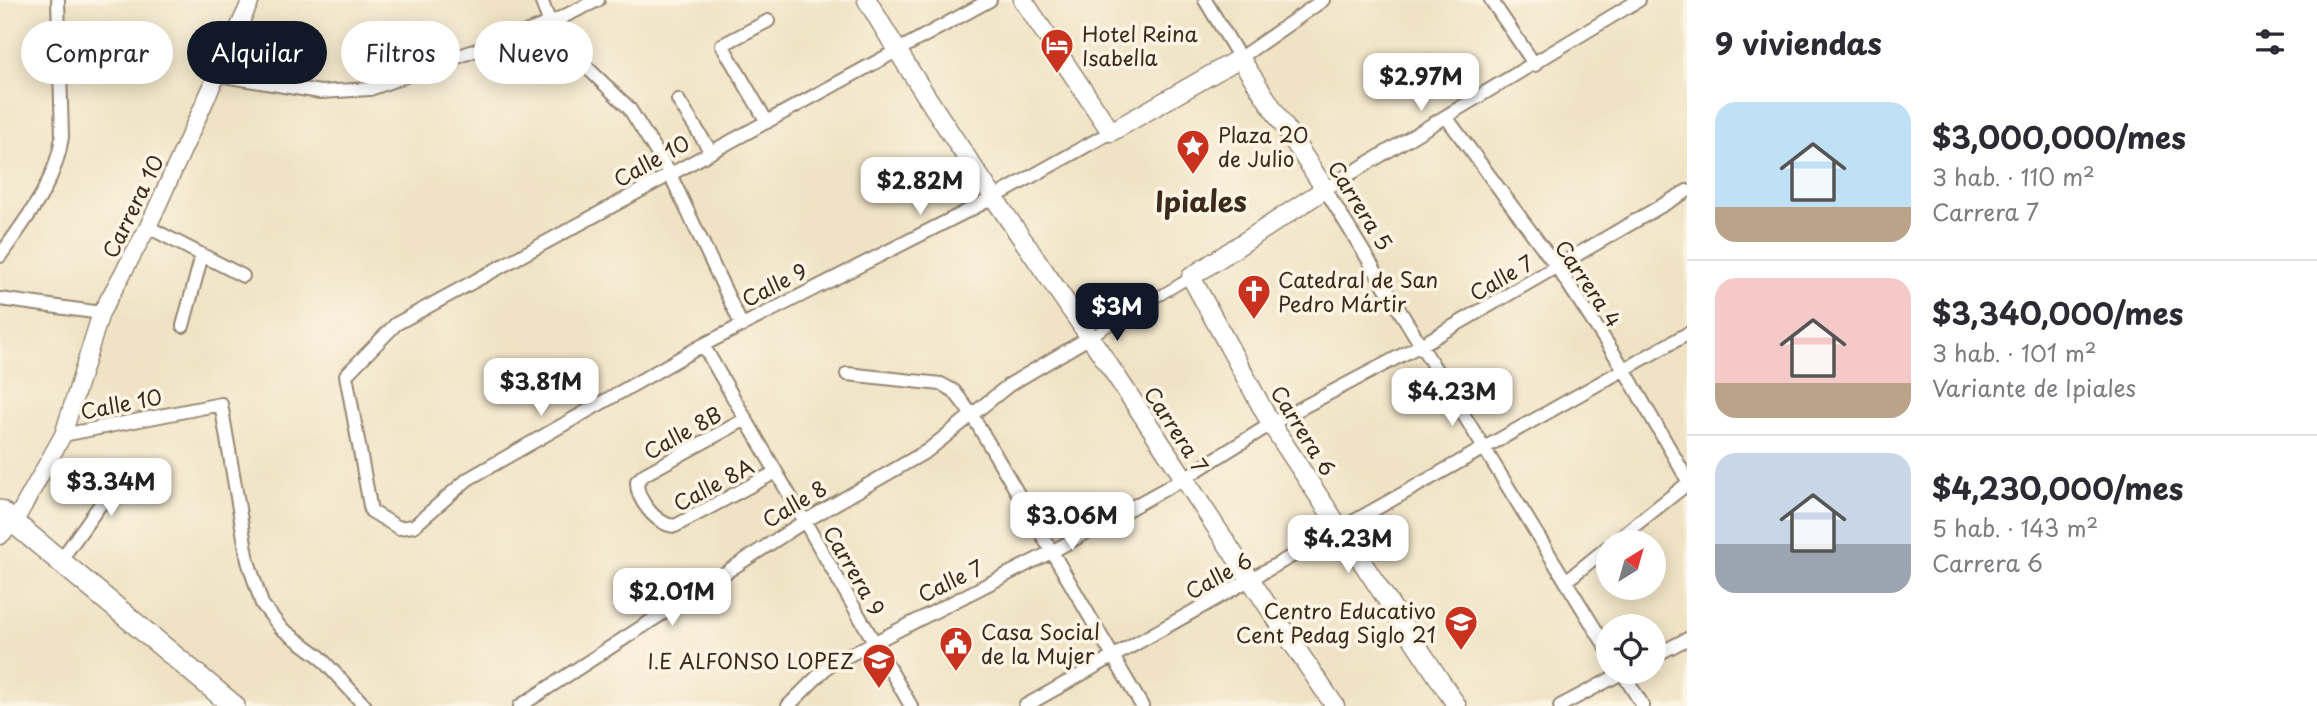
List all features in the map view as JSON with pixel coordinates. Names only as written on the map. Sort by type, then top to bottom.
[{"type":"highway","points":[[5,523],[60,561],[234,706]]},
{"type":"main road","name":"Carrera 7","points":[[867,0],[993,198],[1090,337],[1248,580],[1335,706]]},
{"type":"main road","points":[[1023,0],[1111,132]]},
{"type":"main road","name":"Calle 9","points":[[1111,132],[1240,58]]},
{"type":"main road","name":"Carrera 5","points":[[1240,58],[1325,189]]},
{"type":"main road","points":[[1191,277],[1325,189]]},
{"type":"main road","name":"Carrera 6","points":[[1191,277],[1271,424],[1457,706]]},
{"type":"street","points":[[0,256],[45,191],[60,155],[62,137],[58,0]]},
{"type":"street","name":"Carrera 10","points":[[242,21],[251,0]]},
{"type":"street","points":[[541,0],[549,21]]},
{"type":"street","points":[[554,21],[598,0]]},
{"type":"street","name":"Calle 10","points":[[346,375],[396,324],[990,0]]},
{"type":"street","name":"Carrera 5","points":[[1205,0],[1240,58]]},
{"type":"street","name":"Calle 9","points":[[1240,58],[1323,0]]},
{"type":"street","points":[[1491,0],[1535,65]]},
{"type":"street","points":[[1325,189],[1639,0]]},
{"type":"street","points":[[766,122],[722,45],[768,20]]},
{"type":"street","points":[[272,84],[320,92],[370,89],[474,51]]},
{"type":"street","points":[[593,73],[629,108],[670,174],[742,326]]},
{"type":"street","name":"Carrera 10","points":[[63,435],[101,313],[148,227],[214,84]]},
{"type":"street","points":[[678,100],[711,152]]},
{"type":"street","name":"Carrera 4","points":[[1446,117],[1557,268],[1624,369],[1687,481]]},
{"type":"street","name":"Calle 9","points":[[346,375],[371,511],[399,528],[408,529],[468,479],[703,345],[993,198],[1111,132]]},
{"type":"street","name":"Carrera 5","points":[[1325,189],[1596,630]]},
{"type":"street","name":"Calle 7","points":[[788,706],[828,666],[873,640],[1053,551],[1182,479],[1271,424],[1421,345],[1687,191]]},
{"type":"street","points":[[148,227],[243,276]]},
{"type":"street","points":[[183,326],[202,255]]},
{"type":"street","points":[[1090,337],[1191,277]]},
{"type":"street","points":[[0,299],[101,313]]},
{"type":"street","name":"Calle 6","points":[[1025,706],[1687,334]]},
{"type":"street","name":"Calle 8","points":[[520,706],[805,521],[927,451],[968,410],[1090,337]]},
{"type":"street","name":"Carrera 9","points":[[703,345],[911,706]]},
{"type":"street","points":[[847,374],[950,386],[968,410],[1053,551],[1142,706]]},
{"type":"street","name":"Calle 10","points":[[5,523],[63,435],[221,404],[248,561],[262,604],[281,628],[319,656],[365,706]]},
{"type":"street","name":"Calle 8B","points":[[666,526],[656,520],[643,500],[637,489],[637,481],[746,419]]},
{"type":"street","name":"Calle 8A","points":[[666,526],[675,526],[776,472]]},
{"type":"street","points":[[60,561],[112,488],[138,474],[165,476]]},
{"type":"street","points":[[1628,530],[1687,481]]},
{"type":"street","points":[[1566,581],[1596,557]]},
{"type":"street","points":[[1666,650],[1687,639]]},
{"type":"street","points":[[1560,706],[1601,684]]},
{"type":"street","points":[[1630,684],[1643,706]]},
{"type":"place","name":"Hotel Reina Isabella","points":[[1057,75]]},
{"type":"place","name":"Plaza 20 de Julio","points":[[1193,176]]},
{"type":"place","name":"Catedral de San Pedro Mártir","points":[[1254,321]]},
{"type":"place","name":"Centro Educativo Cent Pedag Siglo 21","points":[[1461,652]]},
{"type":"place","name":"Casa Social de la Mujer","points":[[956,673]]},
{"type":"place","name":"I.E ALFONSO LOPEZ","points":[[879,690]]},
{"type":"district","name":"Ipiales","points":[[1201,200]]}]
